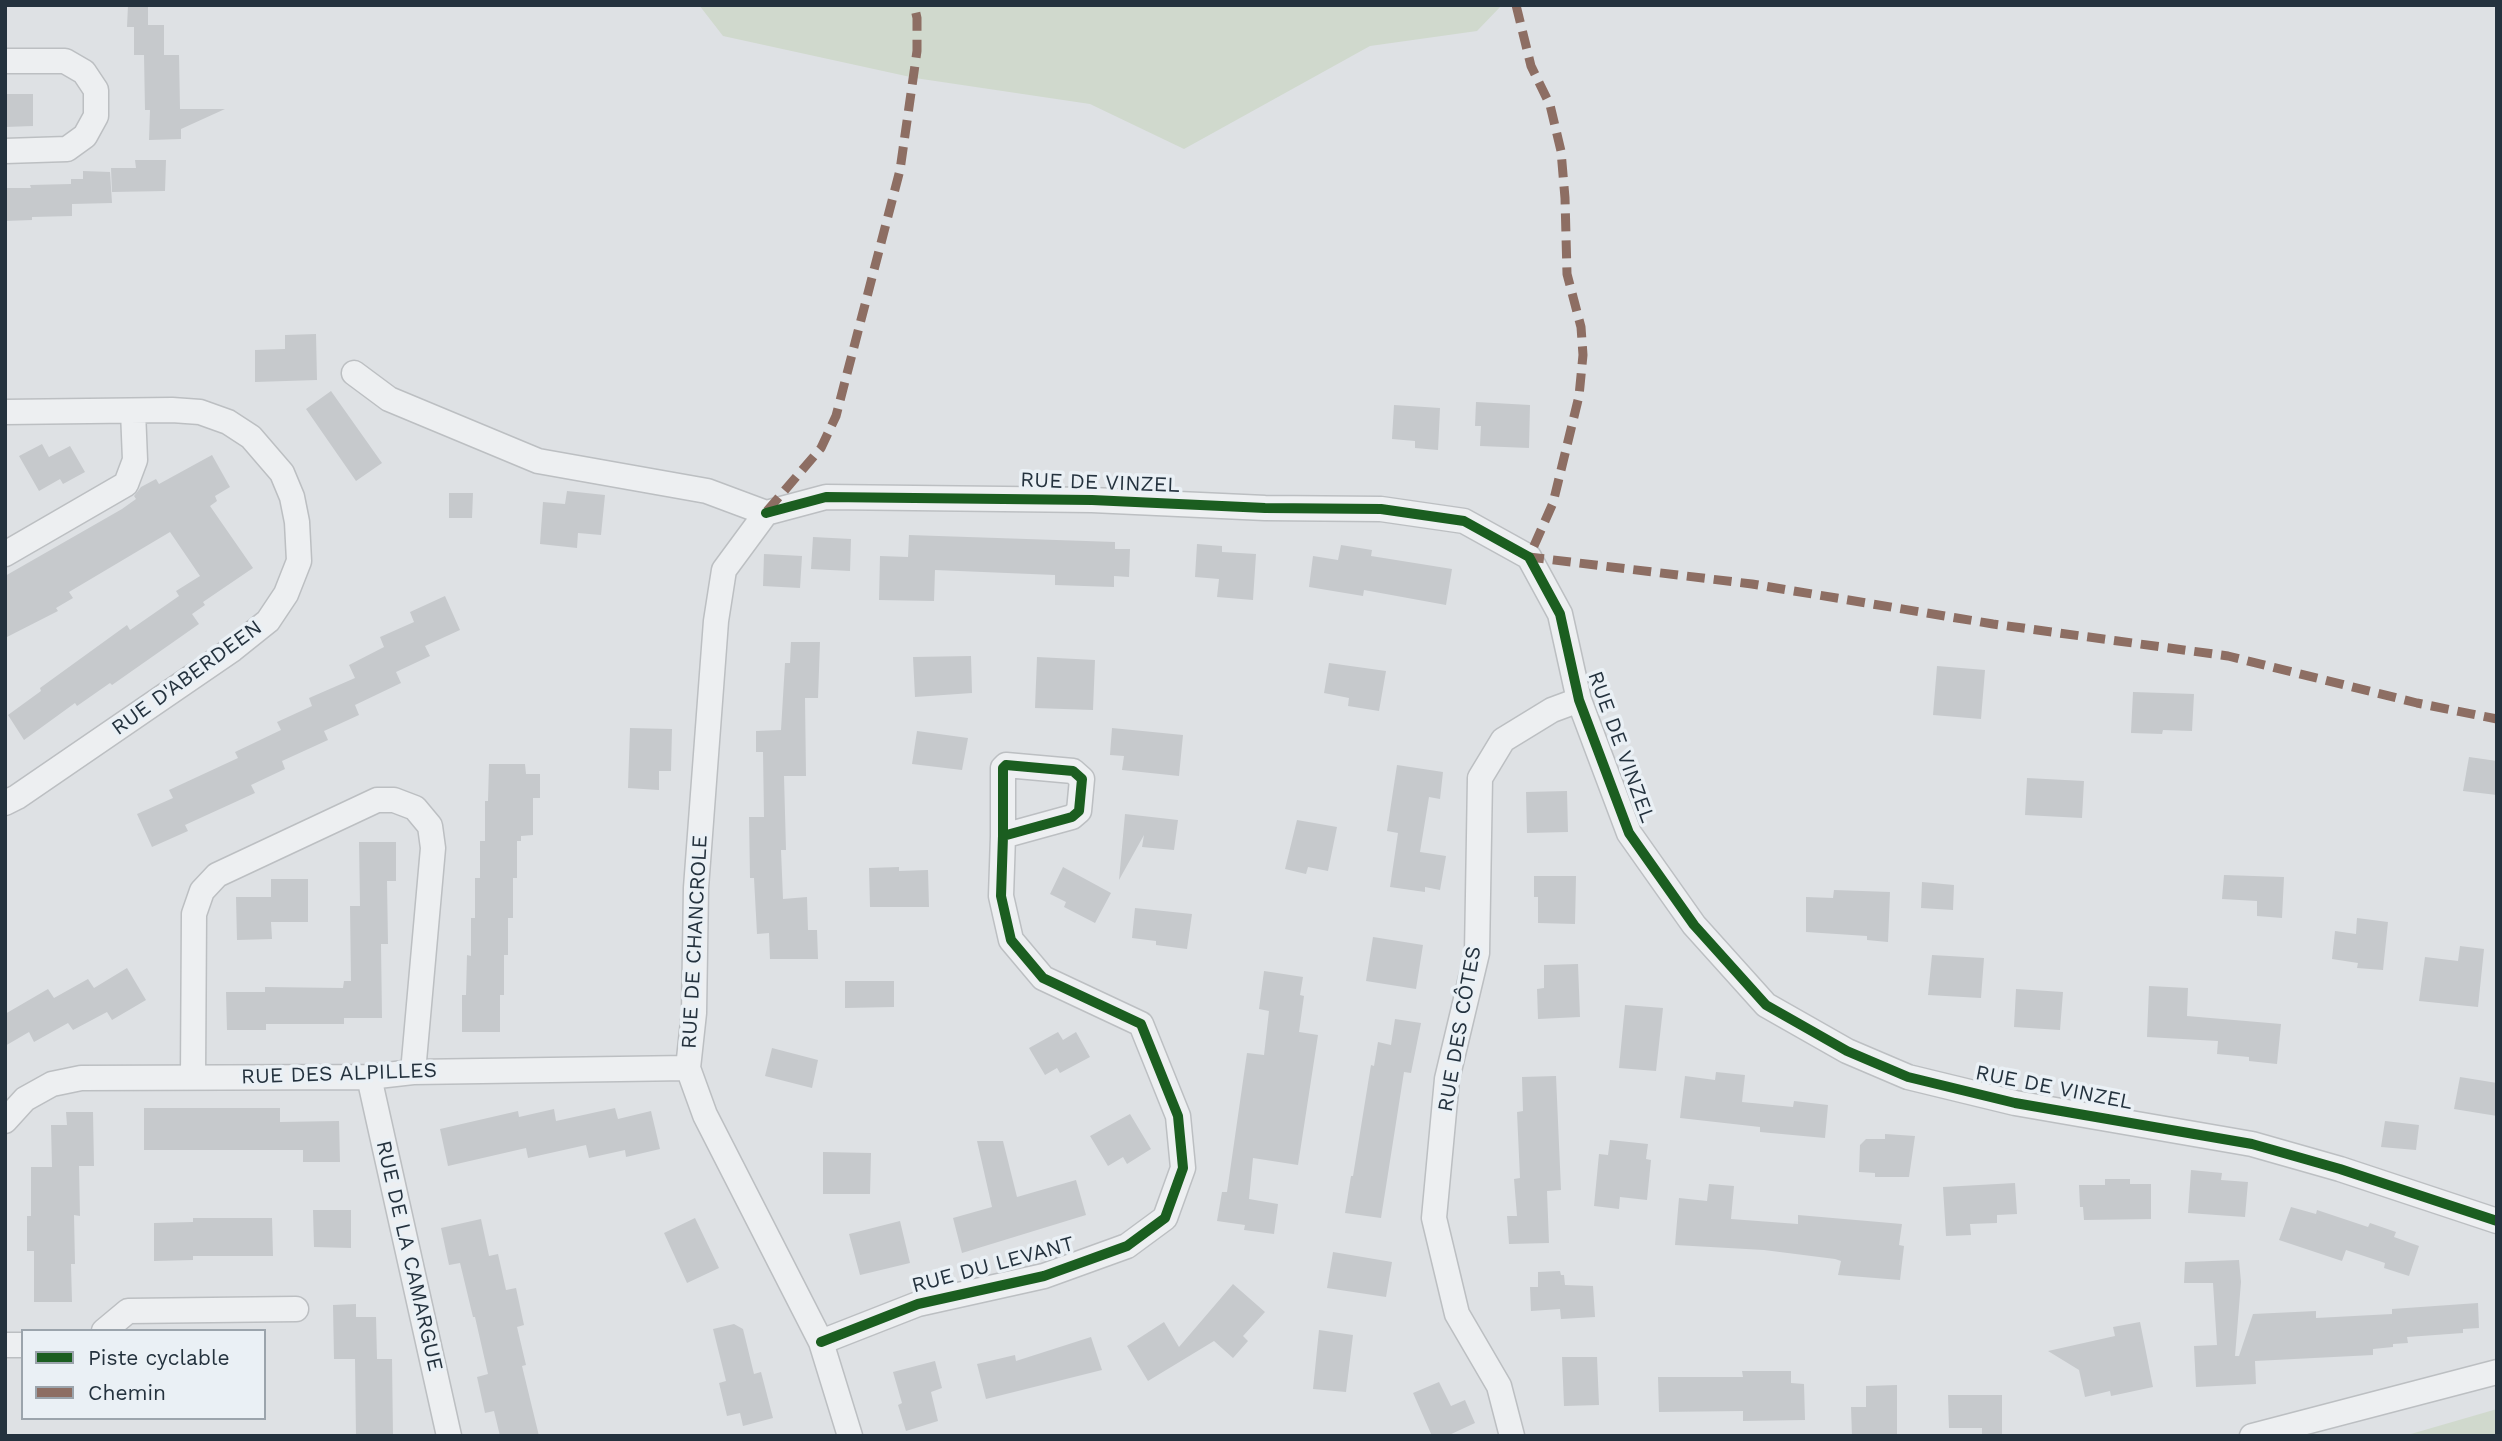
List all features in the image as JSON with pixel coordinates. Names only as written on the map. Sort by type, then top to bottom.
[{"type":"street","points":[[5,61],[65,61],[84,72],[96,90],[96,116],[85,136],[67,149],[5,151]]},
{"type":"street","points":[[354,373],[389,399],[538,461],[708,491],[766,513]]},
{"type":"street","points":[[5,554],[126,484],[135,460],[133,411]]},
{"type":"street","name":"RUE D'ABERDEEN","points":[[5,412],[200,412],[228,422],[251,437],[282,473],[298,522],[299,561],[286,594],[268,621],[211,664],[5,803]]},
{"type":"street","name":"RUE DE VINZEL","points":[[766,513],[826,498],[1065,499],[1265,508],[1381,509],[1464,521],[1529,557],[1560,614],[1579,700],[1629,833],[1687,915],[1766,1005],[1847,1051],[1908,1077],[2015,1103],[2252,1144],[2497,1221]]},
{"type":"street","name":"RUE DE CHANCROLE","points":[[766,513],[724,570],[716,621],[696,888],[694,1013],[688,1068],[705,1115],[821,1342],[850,1436]]},
{"type":"street","name":"RUE DES CÔTES","points":[[1512,1436],[1499,1386],[1457,1314],[1434,1218],[1435,1204],[1447,1079],[1477,953],[1480,778],[1503,740],[1552,710],[1579,700]]},
{"type":"street","points":[[193,1077],[194,915],[202,891],[217,875],[377,800],[394,800],[415,808],[429,826],[433,848],[414,1072]]},
{"type":"street","name":"RUE DU LEVANT","points":[[821,1342],[918,1304],[1044,1276],[1127,1246],[1165,1218],[1183,1168],[1178,1116],[1141,1024],[1044,978],[1011,940],[1002,896],[1003,836]]},
{"type":"street","name":"RUE DES ALPILLES","points":[[5,1121],[25,1100],[52,1084],[81,1078],[369,1077],[414,1072],[688,1068]]},
{"type":"street","name":"RUE DE LA CAMARGUE","points":[[369,1077],[449,1436]]},
{"type":"street","points":[[106,1329],[128,1311],[296,1309]]},
{"type":"street","points":[[2252,1436],[2497,1372]]},
{"type":"shaded area","points":[[699,5],[1502,5],[1477,31],[1370,46],[1184,149],[1090,104],[915,78],[723,36]]},
{"type":"shaded area","points":[[2497,1409],[2497,1436],[2404,1436]]},
{"type":"building","points":[[128,5],[148,5],[148,25],[164,25],[164,55],[134,55],[134,27],[127,27]]},
{"type":"building","points":[[144,55],[179,55],[180,109],[225,109],[181,129],[181,139],[149,140],[150,110],[145,110]]},
{"type":"building","points":[[5,94],[33,94],[33,126],[5,127]]},
{"type":"building","points":[[135,160],[166,160],[165,191],[112,192],[111,168],[136,168]]},
{"type":"building","points":[[83,171],[110,172],[112,203],[72,204],[72,216],[5,221],[5,188],[71,184],[71,179],[83,179]]},
{"type":"building","points":[[316,334],[317,380],[255,382],[255,350],[285,349],[285,335]]},
{"type":"building","points":[[331,391],[382,463],[356,481],[306,409]]},
{"type":"building","points":[[1476,402],[1530,405],[1529,448],[1480,446],[1481,426],[1475,426]]},
{"type":"building","points":[[1394,405],[1440,408],[1438,450],[1415,448],[1415,441],[1392,439]]},
{"type":"building","points":[[42,444],[49,457],[70,446],[85,472],[63,484],[60,479],[39,491],[19,456]]},
{"type":"building","points":[[212,455],[230,487],[215,496],[217,501],[210,506],[253,568],[203,602],[205,605],[192,614],[199,624],[112,685],[110,683],[77,706],[75,703],[24,740],[8,715],[41,691],[40,688],[127,625],[130,630],[179,596],[176,591],[200,576],[170,532],[69,592],[73,598],[56,608],[58,611],[5,638],[5,576],[122,509],[136,499],[134,496],[141,487],[156,479],[159,484]]},
{"type":"building","points":[[567,491],[605,495],[601,535],[578,533],[577,548],[540,544],[543,502],[565,504]]},
{"type":"building","points":[[449,493],[473,493],[472,518],[449,518]]},
{"type":"building","points":[[909,535],[1115,542],[1115,549],[1130,549],[1129,577],[1114,576],[1114,587],[1055,585],[1055,575],[935,570],[934,601],[879,600],[880,556],[908,557]]},
{"type":"building","points":[[813,537],[851,539],[850,571],[811,569]]},
{"type":"building","points":[[1197,544],[1222,546],[1222,552],[1256,554],[1253,600],[1217,597],[1219,579],[1195,577]]},
{"type":"building","points":[[1341,545],[1372,550],[1371,556],[1452,569],[1446,605],[1364,590],[1363,596],[1309,587],[1313,556],[1338,560]]},
{"type":"building","points":[[764,554],[802,556],[800,588],[763,586]]},
{"type":"building","points":[[445,596],[460,630],[425,646],[430,656],[396,672],[401,683],[355,705],[359,715],[324,731],[328,740],[282,761],[285,769],[251,785],[255,793],[185,825],[188,831],[152,847],[137,814],[173,798],[169,790],[238,758],[235,752],[281,730],[277,722],[312,706],[309,698],[355,678],[349,665],[384,647],[380,637],[414,622],[410,612]]},
{"type":"building","points":[[791,642],[820,642],[818,698],[805,698],[806,776],[784,776],[786,850],[781,850],[783,899],[807,897],[808,930],[817,930],[818,959],[770,959],[769,933],[757,934],[754,878],[750,878],[749,817],[764,817],[763,752],[756,752],[756,731],[781,730],[785,663],[790,663]]},
{"type":"building","points":[[971,656],[972,693],[915,697],[913,657]]},
{"type":"building","points":[[1037,657],[1095,660],[1093,710],[1035,708]]},
{"type":"building","points":[[1329,663],[1386,671],[1379,711],[1348,706],[1349,698],[1324,693]]},
{"type":"building","points":[[1937,666],[1985,670],[1981,719],[1933,715]]},
{"type":"building","points":[[2133,692],[2194,694],[2192,731],[2131,733]]},
{"type":"building","points":[[630,728],[672,729],[671,771],[659,771],[659,790],[628,788]]},
{"type":"building","points":[[1112,728],[1183,735],[1179,776],[1122,770],[1124,756],[1110,755]]},
{"type":"building","points":[[917,731],[968,738],[962,770],[912,764]]},
{"type":"building","points":[[2469,757],[2497,761],[2497,795],[2463,791]]},
{"type":"building","points":[[489,764],[525,764],[526,774],[540,774],[540,798],[533,798],[533,835],[521,836],[521,841],[517,841],[513,918],[508,918],[504,995],[500,995],[500,1032],[462,1032],[462,995],[466,995],[467,955],[471,956],[471,918],[475,918],[475,878],[480,878],[480,841],[485,841]]},
{"type":"building","points":[[1397,765],[1443,772],[1440,799],[1429,797],[1420,852],[1446,856],[1440,890],[1425,887],[1425,892],[1390,887],[1398,833],[1387,831]]},
{"type":"building","points":[[2027,778],[2084,781],[2082,818],[2025,815]]},
{"type":"building","points":[[1567,791],[1568,832],[1527,833],[1526,792]]},
{"type":"building","points":[[1125,814],[1178,820],[1174,850],[1142,847],[1144,835],[1119,880]]},
{"type":"building","points":[[1297,820],[1337,827],[1328,871],[1308,867],[1306,874],[1285,869]]},
{"type":"building","points":[[359,842],[396,842],[396,881],[387,881],[388,944],[381,944],[382,1018],[344,1018],[344,1024],[266,1024],[266,1030],[227,1030],[226,992],[265,992],[265,987],[343,988],[344,981],[351,981],[350,906],[360,906]]},
{"type":"building","points":[[899,867],[899,871],[928,870],[929,907],[870,907],[869,868]]},
{"type":"building","points":[[1063,867],[1111,893],[1095,923],[1064,907],[1066,902],[1050,894]]},
{"type":"building","points":[[2224,875],[2284,877],[2282,918],[2257,916],[2257,901],[2222,899]]},
{"type":"building","points":[[1534,876],[1576,876],[1575,924],[1538,923],[1538,897],[1534,897]]},
{"type":"building","points":[[271,879],[308,879],[308,922],[271,922],[272,939],[237,940],[236,897],[271,897]]},
{"type":"building","points":[[1922,882],[1954,885],[1953,910],[1921,908]]},
{"type":"building","points":[[1834,890],[1890,892],[1888,942],[1867,940],[1867,936],[1806,932],[1806,897],[1833,898]]},
{"type":"building","points":[[1135,908],[1192,914],[1187,949],[1156,945],[1156,941],[1132,938]]},
{"type":"building","points":[[2357,918],[2388,922],[2383,970],[2357,968],[2358,963],[2332,959],[2335,931],[2356,934]]},
{"type":"building","points":[[1373,937],[1423,945],[1416,989],[1366,981]]},
{"type":"building","points":[[2460,946],[2484,949],[2478,1007],[2419,1001],[2425,957],[2458,961]]},
{"type":"building","points":[[1932,955],[1984,958],[1981,998],[1928,995]]},
{"type":"building","points":[[1578,964],[1580,1017],[1538,1019],[1537,989],[1544,988],[1544,965]]},
{"type":"building","points":[[127,968],[146,1000],[112,1020],[107,1012],[73,1030],[68,1023],[34,1042],[29,1032],[5,1046],[5,1014],[48,989],[54,998],[88,979],[94,988]]},
{"type":"building","points":[[1264,971],[1303,977],[1300,995],[1304,996],[1299,1032],[1318,1035],[1298,1165],[1253,1158],[1249,1199],[1278,1204],[1274,1234],[1244,1230],[1245,1225],[1217,1221],[1222,1192],[1227,1192],[1247,1053],[1264,1055],[1269,1011],[1259,1009]]},
{"type":"building","points":[[845,981],[894,981],[894,1007],[845,1008]]},
{"type":"building","points":[[2149,986],[2188,988],[2187,1016],[2281,1024],[2277,1064],[2249,1061],[2249,1057],[2217,1054],[2218,1041],[2147,1037]]},
{"type":"building","points":[[2016,989],[2063,992],[2060,1030],[2014,1027]]},
{"type":"building","points":[[1625,1005],[1663,1008],[1656,1071],[1619,1068]]},
{"type":"building","points":[[1395,1019],[1421,1023],[1411,1073],[1404,1072],[1381,1218],[1345,1213],[1371,1065],[1374,1066],[1378,1042],[1391,1045]]},
{"type":"building","points":[[1058,1032],[1063,1040],[1076,1032],[1090,1057],[1060,1073],[1057,1068],[1045,1075],[1029,1048]]},
{"type":"building","points":[[772,1048],[818,1060],[812,1088],[765,1076]]},
{"type":"building","points":[[1716,1072],[1745,1075],[1742,1102],[1793,1107],[1794,1101],[1828,1105],[1825,1138],[1760,1132],[1760,1127],[1680,1118],[1685,1076],[1715,1080]]},
{"type":"building","points":[[1556,1076],[1561,1190],[1547,1191],[1549,1243],[1509,1244],[1507,1216],[1517,1216],[1514,1179],[1520,1178],[1517,1112],[1523,1111],[1522,1077]]},
{"type":"building","points":[[2460,1077],[2497,1083],[2497,1116],[2454,1109]]},
{"type":"building","points":[[144,1108],[280,1108],[280,1122],[339,1121],[340,1162],[303,1162],[303,1150],[144,1150]]},
{"type":"building","points":[[615,1108],[618,1119],[651,1111],[660,1149],[626,1157],[625,1150],[589,1158],[586,1145],[528,1158],[526,1148],[448,1166],[440,1129],[518,1111],[519,1117],[554,1109],[556,1121]]},
{"type":"building","points":[[66,1112],[93,1112],[94,1166],[79,1166],[80,1216],[74,1215],[75,1264],[71,1264],[72,1302],[34,1302],[34,1251],[27,1251],[27,1216],[31,1216],[31,1167],[52,1167],[51,1125],[67,1125]]},
{"type":"building","points":[[1130,1114],[1151,1149],[1127,1164],[1123,1157],[1108,1166],[1090,1136]]},
{"type":"building","points":[[2385,1121],[2419,1125],[2416,1150],[2381,1147]]},
{"type":"building","points":[[1885,1134],[1915,1136],[1909,1177],[1875,1177],[1875,1173],[1859,1172],[1860,1145],[1866,1139],[1885,1139]]},
{"type":"building","points":[[1610,1140],[1648,1144],[1646,1159],[1651,1160],[1647,1200],[1620,1197],[1619,1209],[1594,1206],[1599,1154],[1608,1155]]},
{"type":"building","points":[[977,1141],[1003,1141],[1017,1197],[1076,1180],[1086,1215],[962,1253],[953,1218],[992,1207]]},
{"type":"building","points":[[823,1152],[871,1153],[870,1194],[823,1194]]},
{"type":"building","points":[[2191,1170],[2222,1173],[2221,1180],[2248,1182],[2245,1217],[2188,1213]]},
{"type":"building","points":[[2105,1179],[2130,1179],[2130,1184],[2151,1184],[2151,1219],[2084,1220],[2083,1207],[2080,1207],[2079,1185],[2105,1185]]},
{"type":"building","points":[[2015,1183],[2017,1214],[1997,1215],[1997,1223],[1970,1224],[1971,1235],[1946,1236],[1943,1187]]},
{"type":"building","points":[[1709,1184],[1734,1186],[1731,1219],[1798,1224],[1798,1215],[1902,1224],[1899,1245],[1904,1246],[1900,1280],[1838,1275],[1841,1261],[1835,1259],[1764,1250],[1675,1245],[1679,1198],[1707,1201]]},
{"type":"building","points":[[2291,1207],[2316,1214],[2317,1210],[2368,1227],[2370,1223],[2396,1232],[2394,1237],[2419,1246],[2409,1276],[2384,1268],[2385,1263],[2346,1250],[2342,1261],[2279,1240]]},
{"type":"building","points":[[313,1210],[351,1210],[351,1248],[314,1247]]},
{"type":"building","points":[[193,1218],[272,1218],[273,1256],[193,1256],[193,1260],[154,1261],[154,1223],[193,1222]]},
{"type":"building","points":[[695,1218],[719,1268],[687,1283],[664,1233]]},
{"type":"building","points":[[481,1219],[489,1256],[498,1254],[506,1290],[516,1288],[524,1325],[517,1327],[526,1365],[522,1366],[539,1436],[500,1436],[494,1411],[485,1413],[477,1377],[488,1374],[475,1317],[460,1263],[449,1265],[441,1228]]},
{"type":"building","points":[[900,1221],[910,1263],[860,1275],[849,1234]]},
{"type":"building","points":[[1333,1252],[1392,1262],[1386,1297],[1327,1288]]},
{"type":"building","points":[[2239,1260],[2241,1282],[2235,1356],[2239,1356],[2253,1314],[2316,1311],[2316,1318],[2392,1314],[2392,1309],[2478,1303],[2479,1328],[2463,1329],[2463,1333],[2407,1337],[2408,1343],[2373,1349],[2373,1355],[2255,1361],[2256,1384],[2196,1387],[2194,1346],[2217,1345],[2213,1283],[2184,1283],[2185,1262]]},
{"type":"building","points":[[1560,1271],[1561,1275],[1564,1275],[1565,1285],[1593,1286],[1595,1317],[1561,1319],[1560,1309],[1531,1311],[1530,1287],[1538,1287],[1538,1272]]},
{"type":"building","points":[[1233,1284],[1265,1312],[1243,1336],[1248,1341],[1233,1358],[1214,1341],[1148,1381],[1127,1346],[1164,1322],[1179,1347]]},
{"type":"building","points":[[356,1304],[356,1317],[376,1317],[377,1359],[392,1359],[393,1436],[356,1436],[355,1359],[334,1359],[333,1305]]},
{"type":"building","points":[[2140,1322],[2153,1387],[2111,1396],[2110,1391],[2085,1397],[2079,1370],[2048,1351],[2115,1336],[2113,1327]]},
{"type":"building","points":[[734,1324],[743,1329],[754,1374],[761,1372],[773,1418],[743,1426],[740,1413],[727,1416],[719,1383],[726,1381],[713,1329]]},
{"type":"building","points":[[1319,1330],[1353,1335],[1346,1392],[1313,1389]]},
{"type":"building","points":[[1091,1337],[1102,1370],[986,1399],[977,1364],[1015,1355],[1016,1361]]},
{"type":"building","points":[[1562,1357],[1597,1357],[1599,1405],[1564,1406]]},
{"type":"building","points":[[935,1361],[942,1388],[931,1392],[938,1421],[906,1431],[898,1405],[902,1403],[893,1372]]},
{"type":"building","points":[[1742,1371],[1791,1371],[1791,1383],[1804,1384],[1805,1420],[1743,1421],[1743,1411],[1659,1412],[1658,1377],[1743,1377]]},
{"type":"building","points":[[1439,1382],[1451,1406],[1465,1400],[1475,1423],[1447,1436],[1432,1436],[1413,1393]]},
{"type":"building","points":[[1897,1385],[1897,1436],[1852,1436],[1851,1407],[1866,1407],[1866,1386]]},
{"type":"building","points":[[1948,1395],[2002,1395],[2002,1434],[1982,1434],[1982,1428],[1949,1428]]},
{"type":"marked path","points":[[767,511],[821,448],[836,416],[900,170],[917,51],[917,18],[914,5]]},
{"type":"marked path","points":[[1516,5],[1531,66],[1550,105],[1561,151],[1567,274],[1581,327],[1583,355],[1579,396],[1553,503],[1529,557],[1752,584],[1993,624],[2228,656],[2417,703],[2497,719]]},
{"type":"cycle path","points":[[766,513],[826,497],[1092,500],[1265,508],[1381,509],[1464,521],[1529,557],[1560,614],[1579,700],[1629,833],[1694,925],[1766,1005],[1847,1051],[1908,1077],[2015,1103],[2252,1144],[2340,1169],[2497,1221]]},
{"type":"cycle path","points":[[821,1342],[918,1304],[1044,1276],[1127,1246],[1165,1218],[1183,1168],[1178,1116],[1141,1024],[1043,978],[1011,940],[1001,896],[1003,836],[1072,817],[1079,811],[1082,779],[1073,771],[1006,765],[1003,768],[1003,836]]}]
